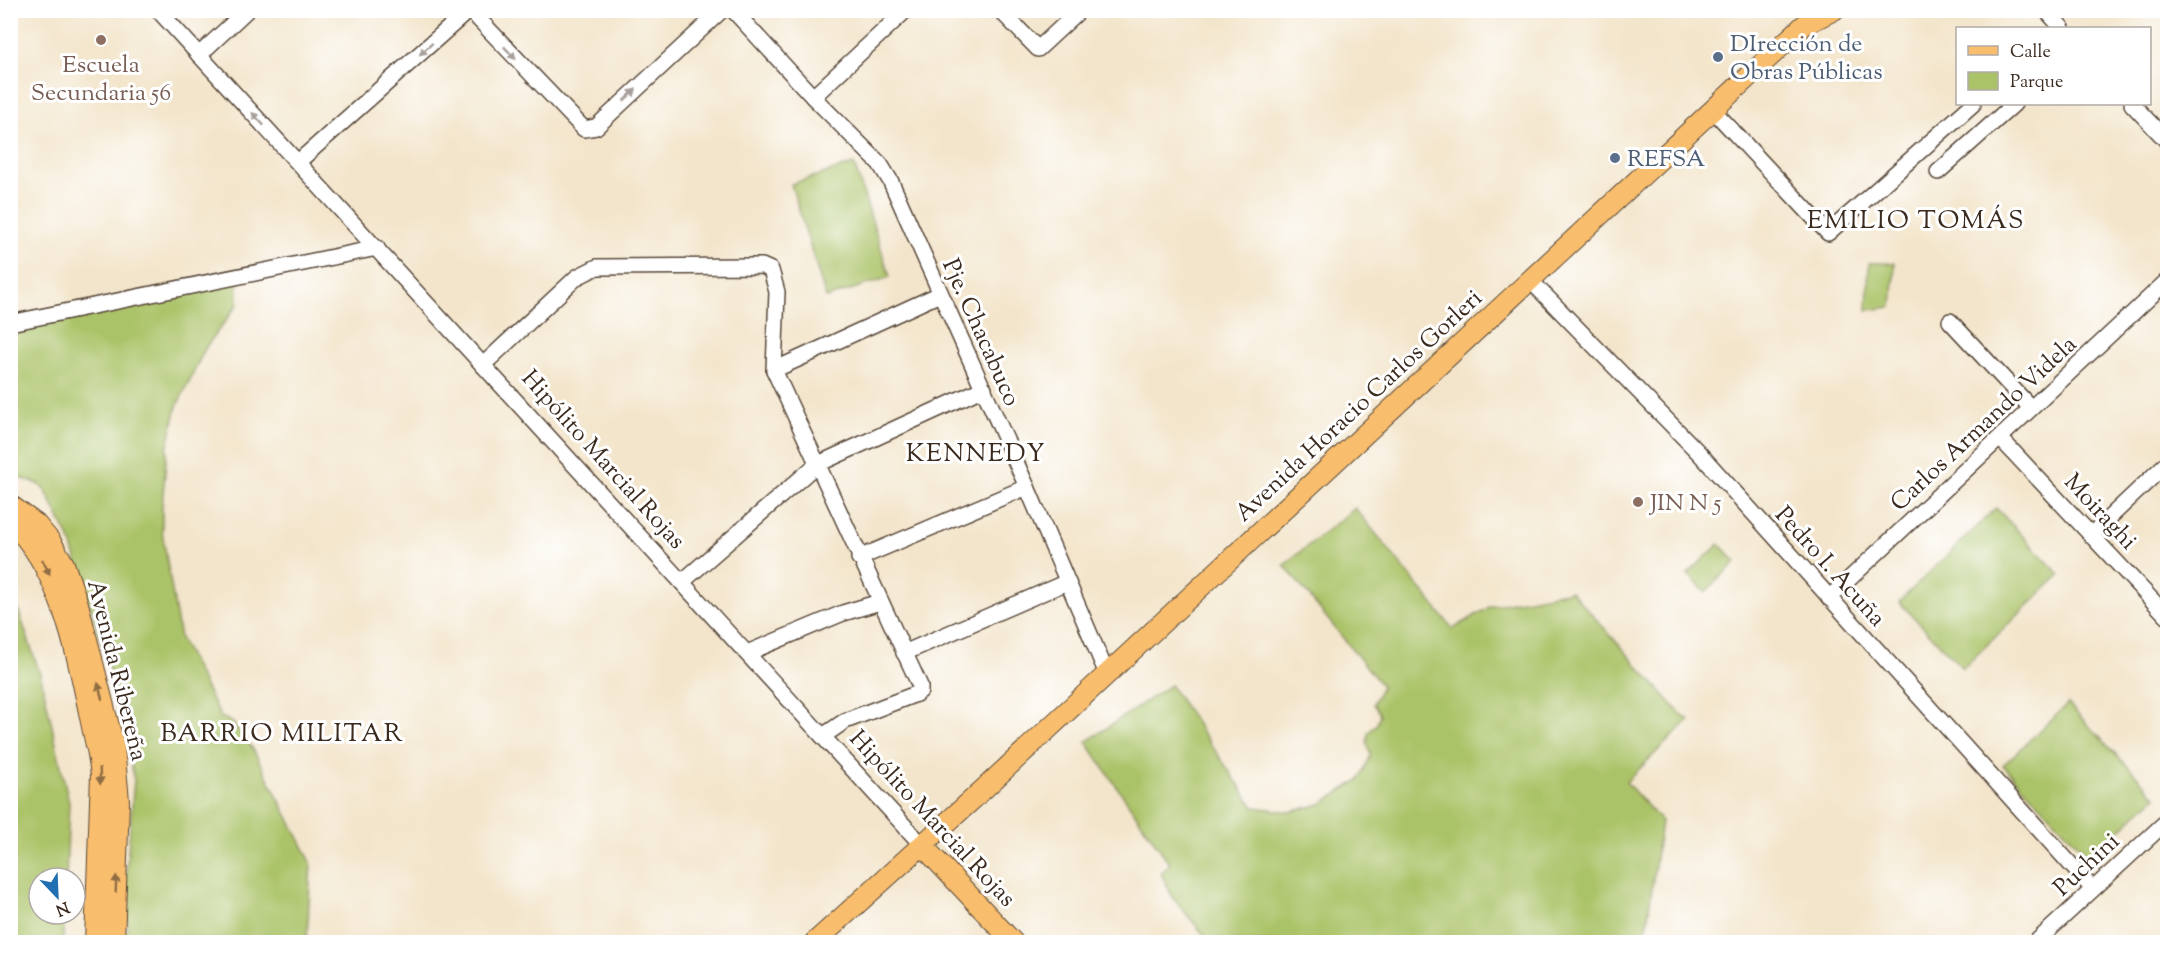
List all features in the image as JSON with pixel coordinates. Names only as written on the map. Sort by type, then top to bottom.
[{"type":"main road","name":"Avenida Horacio Carlos Gorleri","points":[[815,942],[1107,674],[1804,25],[1834,10]]},
{"type":"main road","name":"Avenida Ribereña","points":[[10,505],[36,524],[51,542],[64,564],[78,604],[114,746],[119,801],[114,942]]},
{"type":"main road","name":"Avenida Ribereña","points":[[10,522],[25,534],[39,553],[54,584],[68,630],[98,754],[101,774],[95,942]]},
{"type":"main road","name":"Hipólito Marcial Rojas","points":[[922,844],[1013,942]]},
{"type":"street","name":"Hipólito Marcial Rojas","points":[[158,10],[922,844]]},
{"type":"street","points":[[199,55],[247,10]]},
{"type":"street","points":[[298,162],[470,10],[584,129],[596,127],[722,10]]},
{"type":"street","name":"Pje. Chacabuco","points":[[733,10],[813,97],[880,164],[891,182],[984,388],[1107,674]]},
{"type":"street","points":[[813,97],[906,10]]},
{"type":"street","points":[[1000,10],[1038,49],[1080,10]]},
{"type":"street","points":[[2046,10],[2059,27]]},
{"type":"street","points":[[1713,110],[1828,233],[1971,105]]},
{"type":"street","points":[[1938,172],[2013,105]]},
{"type":"street","points":[[2133,105],[2168,141]]},
{"type":"street","points":[[10,323],[377,248]]},
{"type":"street","points":[[483,365],[577,277],[597,267],[762,266],[771,270],[777,292],[774,370],[920,691],[845,721],[823,736]]},
{"type":"street","name":"Pedro I. Acuña","points":[[1530,280],[1700,454],[2092,888]]},
{"type":"street","name":"Carlos Armando Videla","points":[[1829,598],[2168,280]]},
{"type":"street","points":[[774,370],[940,294]]},
{"type":"street","points":[[1950,321],[2031,408]]},
{"type":"street","points":[[682,582],[816,465],[984,388]]},
{"type":"street","name":"Moiraghi","points":[[2000,438],[2168,617]]},
{"type":"street","points":[[2092,534],[2168,462]]},
{"type":"street","points":[[859,558],[1027,487]]},
{"type":"street","points":[[904,653],[1067,582]]},
{"type":"street","points":[[747,653],[843,613],[880,602]]},
{"type":"street","name":"Puchini","points":[[2036,942],[2092,888],[2164,829]]},
{"type":"green space","points":[[854,164],[890,277],[826,298],[791,184]]},
{"type":"green space","points":[[1869,263],[1895,263],[1892,307],[1867,310]]},
{"type":"green space","points":[[237,276],[238,304],[206,347],[177,406],[167,449],[162,531],[180,638],[221,717],[232,722],[253,749],[311,862],[307,942],[125,942],[128,927],[125,887],[134,780],[122,713],[71,542],[46,492],[39,484],[11,475],[11,323]]},
{"type":"green space","points":[[1355,508],[1453,629],[1491,606],[1571,591],[1679,712],[1689,720],[1626,782],[1661,821],[1646,932],[1647,942],[1210,942],[1173,898],[1161,873],[1170,864],[1086,742],[1170,685],[1254,807],[1290,812],[1321,804],[1359,780],[1371,755],[1367,744],[1368,733],[1377,724],[1380,714],[1373,704],[1382,686],[1284,565]]},
{"type":"green space","points":[[1996,508],[2060,575],[1963,668],[1899,602]]},
{"type":"green space","points":[[1719,544],[1736,562],[1705,592],[1688,574]]},
{"type":"green space","points":[[11,589],[41,677],[69,802],[66,866],[27,866],[27,926],[64,926],[63,942],[13,942],[10,909]]},
{"type":"green space","points":[[2068,704],[2156,796],[2090,858],[2003,765]]},
{"type":"place","name":"Escuela Secundaria 56","points":[[101,40]]},
{"type":"place","name":"DIrección de Obras Públicas","points":[[1718,57]]},
{"type":"place","name":"REFSA","points":[[1615,158]]},
{"type":"place","name":"JIN N 5","points":[[1638,502]]},
{"type":"district","name":"EMILIO TOMÁS","points":[[1916,219]]},
{"type":"district","name":"KENNEDY","points":[[976,452]]},
{"type":"district","name":"BARRIO MILITAR","points":[[282,732]]}]
